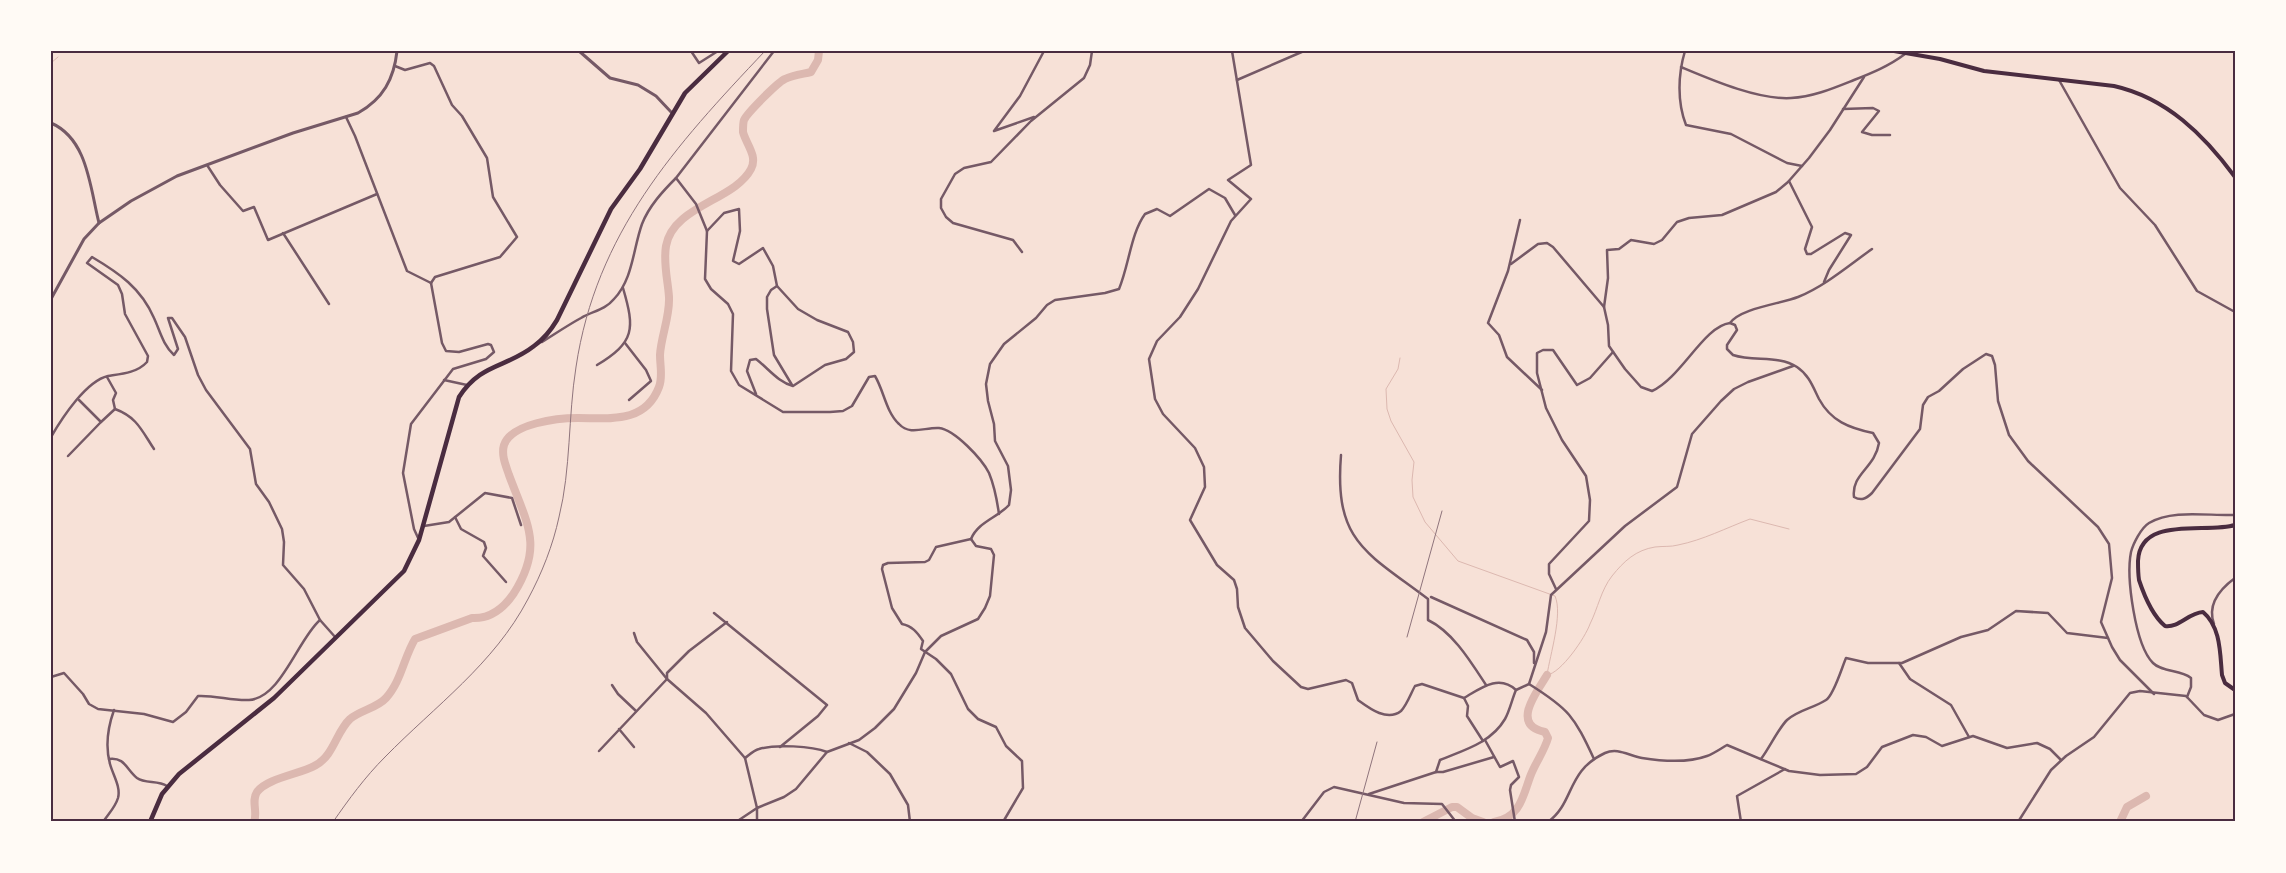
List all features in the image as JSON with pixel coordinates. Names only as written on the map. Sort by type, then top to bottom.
[{"type":"main road","points":[[150,822],[167,786],[199,757],[274,698],[404,570],[419,540],[454,412],[468,385],[489,368],[534,346],[549,333],[558,320],[611,209],[640,169],[672,113],[698,78],[728,51]]},
{"type":"main road","points":[[1894,51],[1940,59],[1984,71],[2114,86],[2136,91],[2149,97],[2202,136],[2235,177]]},
{"type":"main road","points":[[2235,524],[2224,528],[2187,528],[2161,533],[2148,538],[2141,546],[2138,555],[2138,573],[2141,585],[2165,626],[2171,627],[2191,614],[2203,612],[2216,628],[2222,676],[2225,683],[2235,690]]},
{"type":"street","points":[[51,299],[84,239],[99,223],[131,201],[177,176],[293,133],[358,113],[377,100],[386,88],[395,66],[397,51]]},
{"type":"street","points":[[579,51],[610,78],[638,84],[656,96],[672,113]]},
{"type":"street","points":[[691,51],[699,63],[718,51]]},
{"type":"street","points":[[534,346],[584,317],[606,308],[623,288],[644,220],[662,192],[676,178],[774,51]]},
{"type":"street","points":[[1038,116],[994,130],[1020,96],[1044,51]]},
{"type":"street","points":[[1022,252],[1013,240],[953,223],[946,217],[941,208],[941,199],[946,186],[958,171],[991,162],[1038,116],[1084,78],[1090,65],[1092,51]]},
{"type":"street","points":[[1232,51],[1251,166],[1228,180],[1251,199],[1235,216],[1223,236],[1198,289],[1180,317],[1157,341],[1149,360],[1155,399],[1163,414],[1195,448],[1204,467],[1205,487],[1190,520],[1217,565],[1234,580],[1238,589],[1238,607],[1245,628],[1274,661],[1301,687],[1308,689],[1346,680],[1352,683],[1358,700],[1376,711],[1393,715],[1402,710],[1415,686],[1422,684],[1464,698],[1468,706],[1468,716],[1500,767],[1513,761],[1519,777],[1511,785],[1510,790],[1515,822]]},
{"type":"street","points":[[1236,80],[1304,51]]},
{"type":"street","points":[[1685,51],[1681,67],[1680,89],[1686,125],[1731,134],[1787,163],[1802,166]]},
{"type":"street","points":[[1681,67],[1749,91],[1781,98],[1808,96],[1864,77],[1890,64],[1905,53]]},
{"type":"street","points":[[395,66],[405,70],[430,63],[434,66],[452,105],[462,116],[487,158],[493,197],[517,237],[500,257],[436,277],[431,283]]},
{"type":"street","points":[[1864,77],[1843,110],[1802,166],[1789,181],[1765,198],[1741,205],[1722,215],[1689,218],[1677,222],[1662,240],[1654,244],[1631,240],[1620,249],[1607,250],[1608,278],[1604,307],[1608,325],[1609,346],[1641,387],[1652,390],[1671,378],[1711,332],[1723,323],[1735,325],[1737,330],[1727,345],[1727,349],[1733,355],[1781,360],[1795,365],[1808,377],[1827,411],[1840,423],[1854,430],[1873,433],[1879,443],[1877,454],[1861,474],[1853,488],[1854,497],[1859,500],[1867,498],[1872,493],[1920,429],[1923,405],[1928,396],[1939,390],[1963,369],[1986,354],[1992,356],[1995,366],[1998,402],[2009,435],[2028,461],[2098,527],[2109,544],[2112,570],[2111,584],[2101,617],[2108,638],[2120,660],[2154,694]]},
{"type":"street","points":[[2059,80],[2120,188],[2156,225],[2197,292],[2235,312]]},
{"type":"street","points":[[1843,110],[1872,108],[1880,111],[1862,132],[1872,136],[1890,135]]},
{"type":"street","points":[[346,117],[407,270],[431,283]]},
{"type":"street","points":[[51,122],[67,132],[81,153],[99,223]]},
{"type":"street","points":[[207,165],[220,185],[243,211],[254,207],[268,240],[377,194]]},
{"type":"street","points":[[676,178],[692,197],[707,231],[705,279],[711,290],[728,304],[733,314],[731,371],[739,385],[757,395],[773,408],[783,412],[843,411],[852,406],[869,378],[875,376],[891,413],[898,424],[913,431],[938,428],[947,430],[969,448],[989,474],[999,514]]},
{"type":"street","points":[[1789,181],[1812,227],[1805,249],[1807,254],[1816,251],[1845,233],[1852,235],[1829,270],[1824,283]]},
{"type":"street","points":[[971,539],[974,532],[983,523],[999,514],[1009,505],[1011,490],[1008,466],[995,441],[994,424],[988,401],[988,373],[990,364],[997,352],[1036,318],[1047,305],[1055,300],[1105,293],[1119,288],[1125,275],[1135,235],[1145,214],[1157,210],[1170,216],[1209,189],[1225,198],[1235,216]]},
{"type":"street","points":[[707,231],[724,213],[739,209],[740,231],[733,261],[739,264],[763,248],[773,266],[777,286],[805,314],[848,332],[853,342],[854,352],[846,359],[825,365],[792,386],[786,385],[779,380],[756,360],[750,360],[747,371],[757,395]]},
{"type":"street","points":[[1520,220],[1510,265],[1488,323],[1499,335],[1507,357],[1543,391]]},
{"type":"street","points":[[283,234],[329,304]]},
{"type":"street","points":[[1510,265],[1538,244],[1547,243],[1553,247],[1604,307]]},
{"type":"street","points":[[1730,323],[1734,318],[1743,314],[1800,296],[1824,283],[1872,249]]},
{"type":"street","points":[[51,437],[63,417],[79,400],[83,391],[107,376],[118,376],[145,364],[148,356],[126,314],[122,294],[118,286],[86,263],[92,257],[134,286],[146,302],[170,350],[174,354],[178,349],[168,318],[172,318],[185,337],[198,375],[206,390],[246,441],[250,449],[256,484],[269,502],[282,529],[284,542],[282,565],[304,589],[320,620],[336,638]]},
{"type":"street","points":[[419,540],[414,529],[403,474],[409,434],[416,416],[453,369],[486,359],[494,352],[491,345],[488,344],[459,352],[446,352],[442,343],[431,283]]},
{"type":"street","points":[[777,286],[771,290],[767,297],[767,309],[774,355],[792,386]]},
{"type":"street","points":[[597,365],[625,343],[631,318],[623,288]]},
{"type":"street","points":[[625,343],[646,370],[651,381],[629,400]]},
{"type":"street","points":[[1556,589],[1549,574],[1549,564],[1588,521],[1590,500],[1586,476],[1550,418],[1536,366],[1538,351],[1554,350],[1577,385],[1590,378],[1612,352]]},
{"type":"street","points":[[1436,772],[1440,760],[1484,741],[1496,731],[1505,719],[1516,690],[1529,684],[1546,632],[1551,595],[1590,561],[1625,526],[1678,487],[1692,434],[1720,401],[1748,382],[1795,365]]},
{"type":"street","points":[[107,376],[116,393],[113,400],[115,409]]},
{"type":"street","points":[[444,380],[468,385]]},
{"type":"street","points":[[79,400],[101,422]]},
{"type":"street","points":[[68,456],[115,409]]},
{"type":"street","points":[[115,409],[134,418],[154,449]]},
{"type":"street","points":[[1341,455],[1339,480],[1347,526],[1363,550],[1428,599],[1428,620],[1435,623],[1465,653],[1486,685]]},
{"type":"street","points":[[422,526],[449,522],[485,493],[512,498],[521,525]]},
{"type":"street","points":[[2187,697],[2191,687],[2191,678],[2157,666],[2151,661],[2143,647],[2131,590],[2131,552],[2144,527],[2161,517],[2235,515]]},
{"type":"street","points":[[456,517],[461,529],[484,542],[486,548],[484,556],[506,582]]},
{"type":"street","points":[[736,822],[757,808],[784,797],[796,789],[828,752],[859,740],[875,728],[894,709],[916,673],[925,652],[942,636],[978,618],[990,596],[994,555],[991,549],[976,546],[971,539]]},
{"type":"street","points":[[971,539],[936,547],[929,560],[925,562],[888,563],[883,565],[885,584],[892,608],[902,624],[909,626],[918,633],[923,641],[921,649],[936,659],[951,674],[968,709],[978,719],[996,728],[1006,746],[1022,761],[1023,788],[1003,822]]},
{"type":"street","points":[[2216,628],[2213,620],[2215,599],[2235,578]]},
{"type":"street","points":[[1430,597],[1527,640],[1534,652],[1535,666]]},
{"type":"street","points":[[1761,759],[1772,745],[1782,725],[1790,718],[1827,700],[1832,694],[1846,658],[1868,663],[1899,663],[1960,637],[1988,630],[2016,611],[2048,614],[2067,633],[2108,638]]},
{"type":"street","points":[[714,613],[827,705],[818,716],[780,747]]},
{"type":"street","points":[[51,677],[64,673],[83,694],[89,704],[98,710],[144,714],[173,722],[186,712],[198,696],[249,700],[260,698],[282,674],[311,629],[320,620]]},
{"type":"street","points":[[599,751],[667,679],[667,673],[689,651],[727,622]]},
{"type":"street","points":[[634,633],[637,642],[667,679],[706,713],[745,758],[757,808],[757,822]]},
{"type":"street","points":[[1899,663],[1910,679],[1951,705],[1969,737]]},
{"type":"street","points":[[1464,698],[1493,682],[1508,684],[1516,690]]},
{"type":"street","points":[[1529,684],[1560,704],[1570,714],[1580,728],[1594,759]]},
{"type":"street","points":[[612,685],[618,694],[636,711]]},
{"type":"street","points":[[2018,822],[2050,770],[2094,737],[2128,695],[2140,691],[2187,697],[2204,715],[2215,720],[2235,714]]},
{"type":"street","points":[[103,822],[113,809],[118,797],[118,788],[109,759],[109,728],[114,710]]},
{"type":"street","points":[[619,729],[634,747]]},
{"type":"street","points":[[1548,822],[1561,807],[1578,772],[1594,759],[1607,752],[1616,750],[1640,758],[1668,760],[1697,759],[1707,756],[1727,745],[1785,769],[1804,774],[1856,774],[1867,767],[1882,747],[1902,738],[1920,735],[1942,746],[1969,737],[1981,738],[2007,748],[2037,743],[2050,748],[2061,760]]},
{"type":"street","points":[[849,743],[867,752],[890,774],[908,805],[910,822]]},
{"type":"street","points":[[745,758],[758,749],[780,747],[810,748],[828,752]]},
{"type":"street","points":[[1368,794],[1436,772],[1443,772],[1494,757]]},
{"type":"street","points":[[109,759],[124,762],[137,778],[167,786]]},
{"type":"street","points":[[1741,822],[1737,796],[1785,769]]},
{"type":"street","points":[[1301,822],[1324,792],[1330,788],[1340,788],[1404,803],[1442,804],[1456,822]]},
{"type":"waterway","points":[[254,822],[255,795],[257,792],[268,783],[310,768],[322,761],[345,724],[359,713],[378,704],[391,692],[415,639],[472,618],[485,617],[496,612],[514,593],[528,561],[530,534],[504,460],[504,445],[516,432],[536,423],[569,418],[614,418],[625,416],[645,407],[653,399],[661,379],[660,355],[669,304],[665,252],[671,232],[680,221],[692,212],[743,180],[753,164],[751,150],[743,132],[746,116],[781,81],[791,76],[811,72],[818,60],[819,51]]},
{"type":"waterway","points":[[51,63],[58,57]]},
{"type":"waterway","points":[[1400,358],[1398,369],[1386,389],[1387,409],[1391,421],[1414,462],[1413,497],[1425,522],[1458,561],[1555,596],[1558,613],[1557,624],[1547,675],[1559,668],[1578,646],[1593,618],[1608,581],[1631,557],[1648,548],[1675,546],[1696,540],[1750,519],[1789,529]]},
{"type":"waterway","points":[[1494,822],[1510,816],[1519,805],[1548,738],[1545,732],[1529,723],[1528,715],[1529,707],[1547,675]]},
{"type":"waterway","points":[[2120,822],[2127,807],[2146,796]]},
{"type":"waterway","points":[[1423,822],[1452,807],[1457,807],[1472,818],[1483,822]]},
{"type":"railway","points":[[333,822],[378,765],[481,664],[514,622],[528,599],[554,538],[559,517],[566,480],[576,367],[586,319],[601,274],[621,233],[644,194],[671,157],[700,122],[765,51]]},
{"type":"railway","points":[[1407,637],[1442,511]]},
{"type":"railway","points":[[1355,822],[1377,742]]}]
